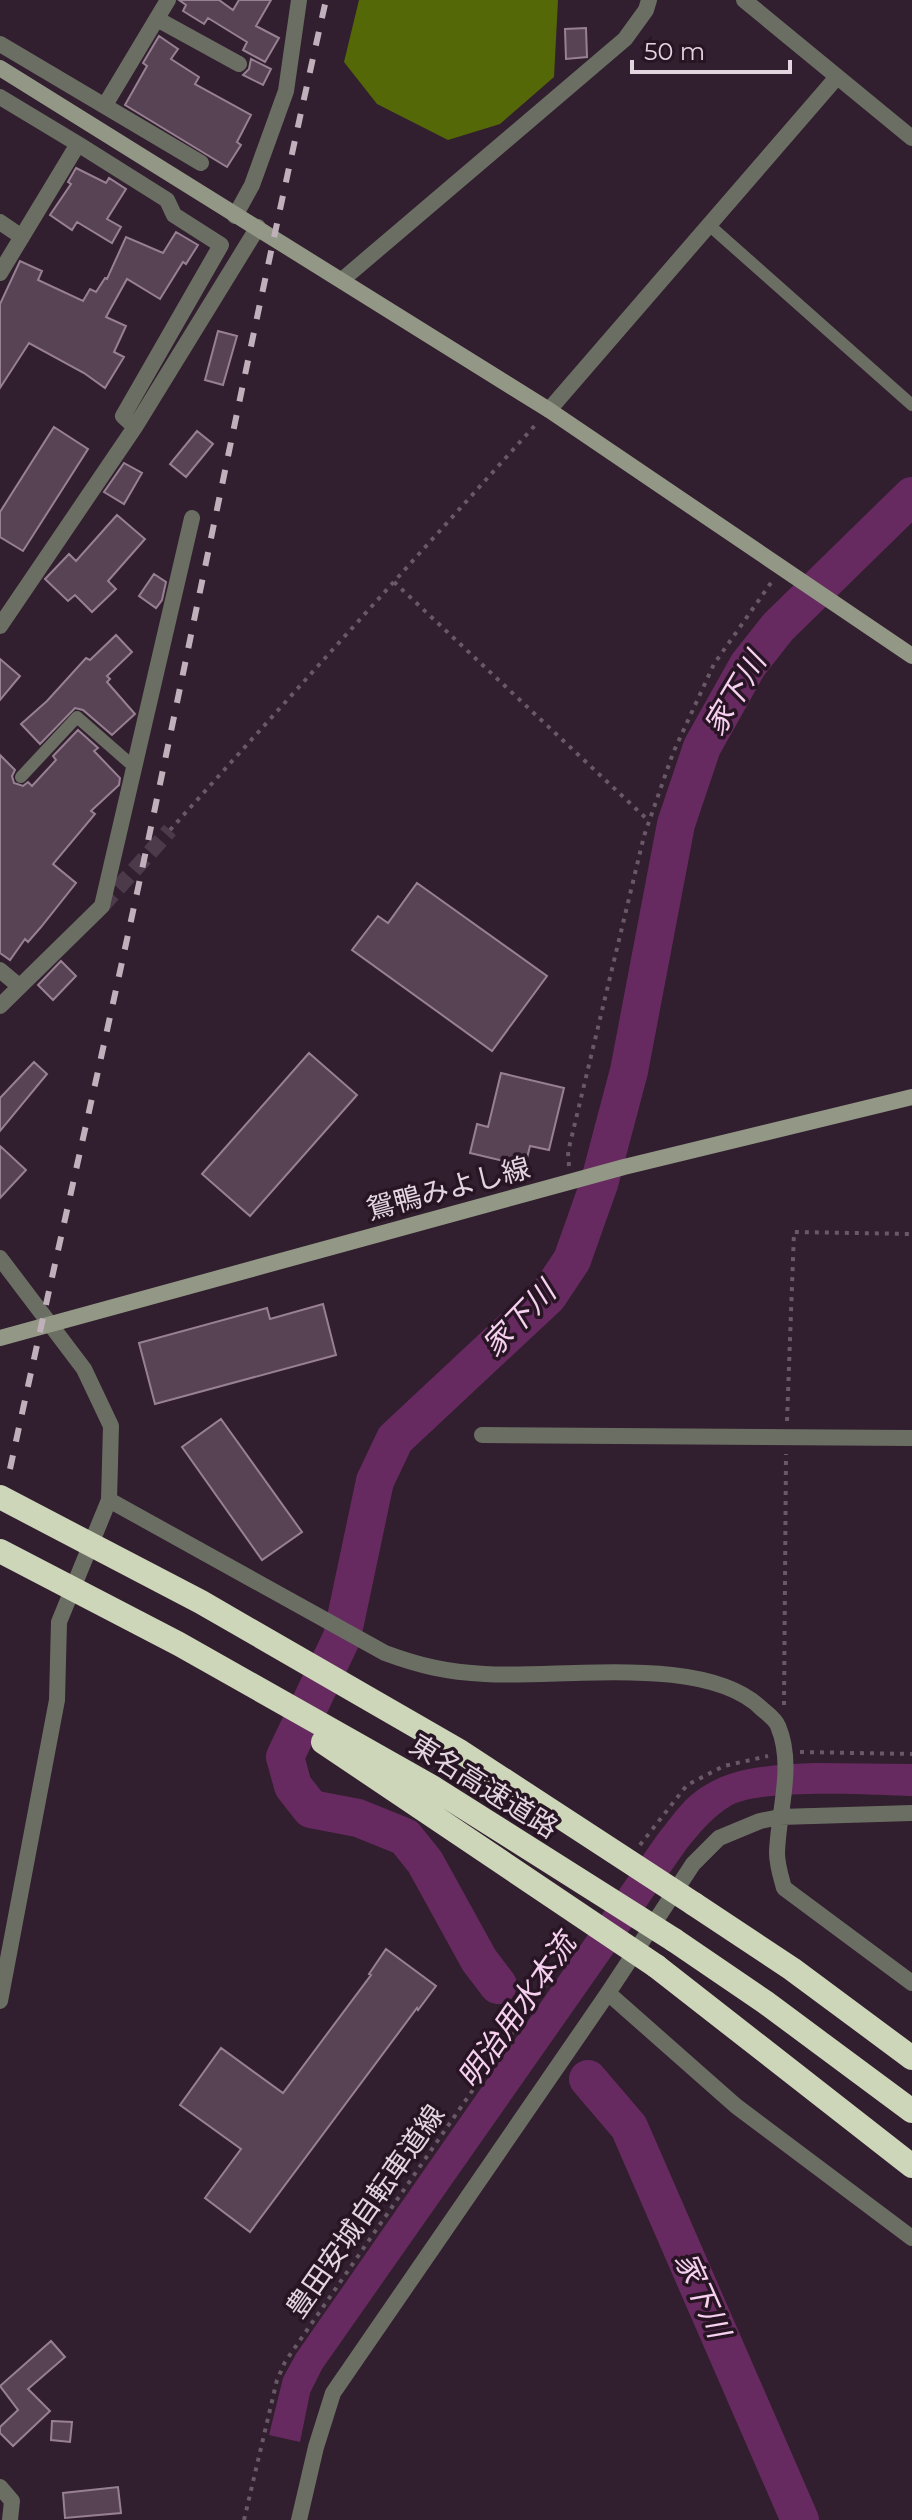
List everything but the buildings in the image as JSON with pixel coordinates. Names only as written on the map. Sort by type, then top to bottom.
[{"type":"highway","name":"東名高速道路","points":[[0,1497],[201,1602],[461,1752],[792,1969],[912,2058]]},
{"type":"highway","name":"東名高速道路","points":[[0,1551],[179,1644],[432,1787],[674,1940],[765,2002],[912,2111]]},
{"type":"highway","points":[[179,1644],[656,1966],[912,2166]]},
{"type":"street","points":[[105,105],[168,0]]},
{"type":"street","points":[[235,216],[252,185],[286,91],[299,0]]},
{"type":"street","points":[[342,280],[625,39],[646,10],[649,0]]},
{"type":"street","points":[[744,0],[912,138]]},
{"type":"street","points":[[157,19],[239,64]]},
{"type":"street","points":[[0,44],[201,163]]},
{"type":"street","points":[[0,68],[549,410],[912,656]]},
{"type":"street","points":[[549,410],[837,77]]},
{"type":"street","points":[[0,97],[167,200],[174,215],[221,245],[123,416],[135,427]]},
{"type":"street","points":[[0,273],[78,144]]},
{"type":"street","points":[[0,222],[22,237]]},
{"type":"street","points":[[0,626],[135,427],[258,227]]},
{"type":"street","points":[[0,1006],[102,906],[192,518]]},
{"type":"street","points":[[0,970],[19,986]]},
{"type":"street","name":"鴛鴨みよし線","points":[[0,1338],[624,1167],[912,1097]]},
{"type":"street","points":[[0,1258],[84,1369],[111,1426],[109,1500],[59,1622],[57,1700],[3,1959],[0,2001]]},
{"type":"street","points":[[482,1435],[912,1438]]},
{"type":"street","points":[[109,1500],[385,1653],[427,1669],[487,1675],[666,1673],[724,1686],[753,1699],[778,1724],[784,1752],[777,1855],[784,1888],[912,1983]]},
{"type":"street","points":[[299,2520],[316,2447],[333,2393],[693,1864],[719,1838],[782,1810],[912,1813]]},
{"type":"street","points":[[608,1993],[736,2106],[912,2238]]},
{"type":"street","points":[[0,2487],[12,2501],[10,2520]]},
{"type":"lane","points":[[709,225],[912,405]]},
{"type":"lane","points":[[21,777],[77,717],[133,766]]},
{"type":"path","points":[[170,830],[549,410]]},
{"type":"path","points":[[573,1181],[568,1152],[649,822],[673,753],[714,664],[787,572]]},
{"type":"path","points":[[394,582],[649,822]]},
{"type":"path","points":[[638,1847],[687,1785],[724,1766],[784,1752],[912,1754]]},
{"type":"path","name":"豊田安城自転車道線","points":[[244,2520],[277,2380],[285,2362],[582,1930]]},
{"type":"green space","points":[[359,0],[558,0],[554,77],[500,124],[448,140],[377,104],[344,62]]},
{"type":"shaded area","name":"明治用水本流","points":[[816,1763],[912,1764],[912,1796],[768,1796],[732,1805],[708,1824],[687,1848],[322,2369],[310,2393],[300,2442],[269,2435],[283,2378],[296,2354],[675,1812],[700,1789],[730,1774],[764,1767]]},
{"type":"waterway","name":"家下川","points":[[498,1985],[479,1960],[425,1862],[405,1837],[358,1818],[311,1809],[293,1786],[285,1757],[342,1637],[375,1481],[395,1439],[548,1296],[572,1260],[599,1184],[629,1071],[676,824],[702,747],[748,665],[778,627],[912,496]]},
{"type":"waterway","name":"家下川","points":[[588,2079],[629,2127],[800,2520]]},
{"type":"tunnel","points":[[102,906],[170,830]]},
{"type":"railway","points":[[10,1469],[134,907],[326,0]]}]
